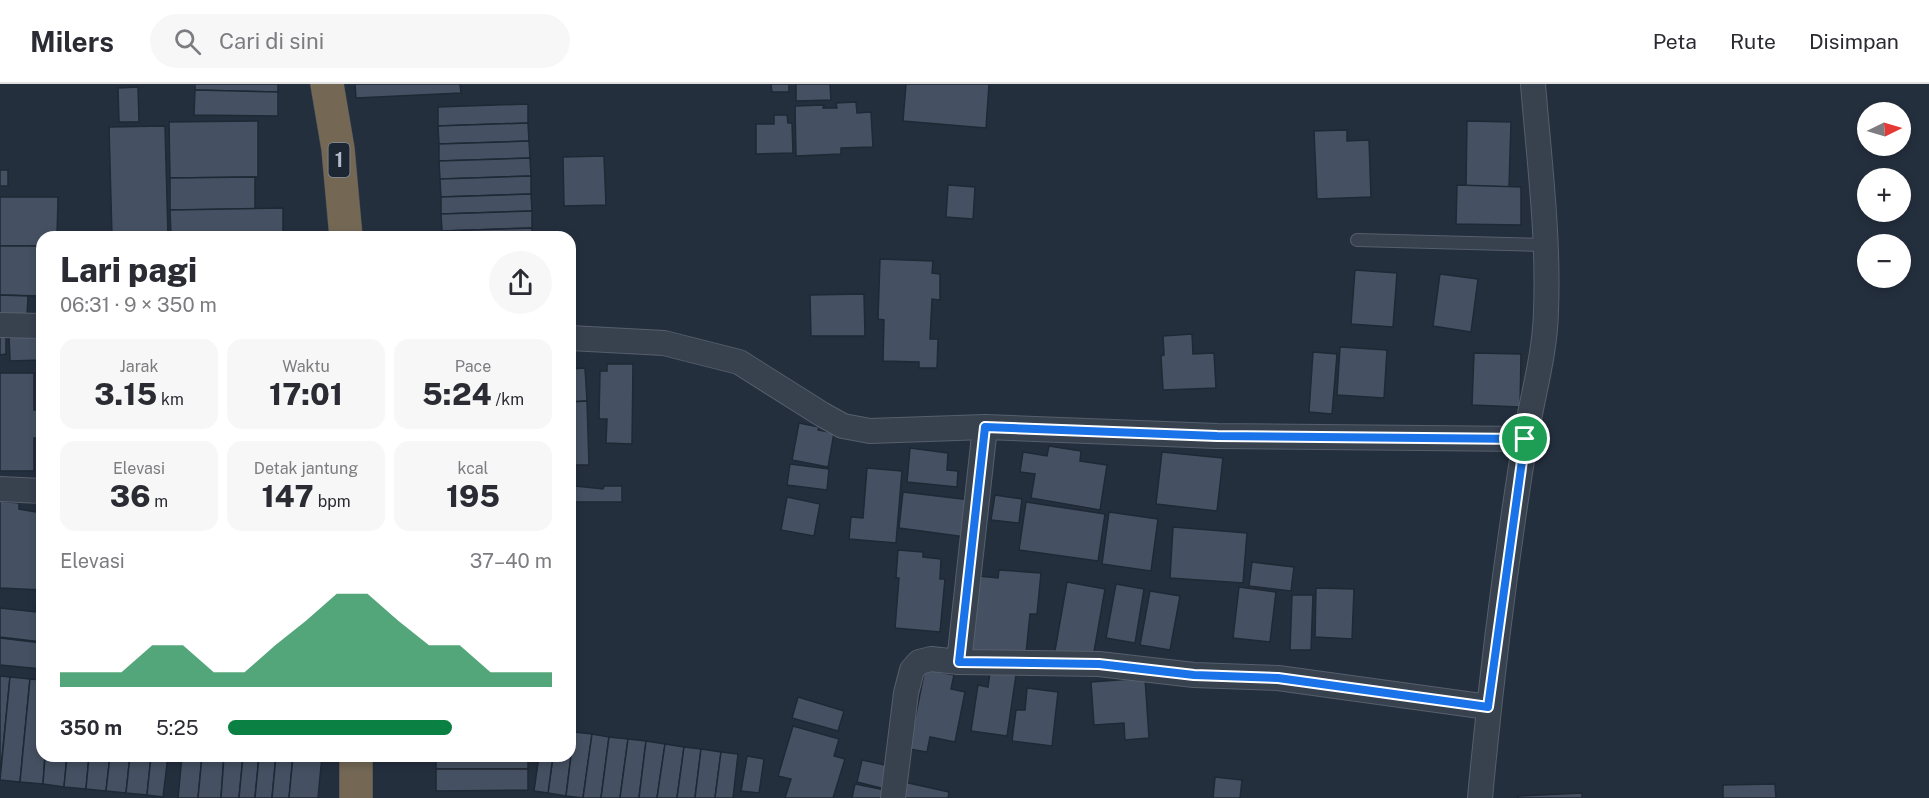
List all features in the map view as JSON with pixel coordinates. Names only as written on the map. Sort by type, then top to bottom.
[{"type":"highway","name":"1","points":[[327,84],[338,149],[345,231]]},
{"type":"highway","points":[[356,762],[356,798]]},
{"type":"street","points":[[1480,798],[1488,707],[1525,439],[1542,359],[1546,310],[1545,245],[1533,84]]},
{"type":"street","points":[[0,325],[36,326]]},
{"type":"street","points":[[576,338],[664,343],[739,362],[843,426],[870,431],[985,427],[1217,436],[1525,439]]},
{"type":"street","points":[[959,662],[985,427]]},
{"type":"street","points":[[0,489],[36,491]]},
{"type":"street","points":[[893,798],[906,693],[912,670],[919,662],[932,659],[959,662],[1099,664],[1194,675],[1278,678],[1488,707]]},
{"type":"lane","points":[[1357,240],[1545,245]]},
{"type":"building","points":[[195,84],[278,84],[278,92],[195,90]]},
{"type":"building","points":[[355,84],[460,84],[461,93],[356,98]]},
{"type":"building","points":[[771,84],[789,84],[789,92],[772,92]]},
{"type":"building","points":[[796,84],[830,84],[831,100],[796,101]]},
{"type":"building","points":[[906,84],[989,84],[986,128],[903,121]]},
{"type":"building","points":[[138,87],[139,122],[119,122],[118,88]]},
{"type":"building","points":[[195,90],[278,92],[278,116],[194,115]]},
{"type":"building","points":[[856,102],[857,113],[871,112],[873,147],[841,148],[841,154],[796,156],[795,106],[824,105],[823,108],[837,108],[836,103]]},
{"type":"building","points":[[528,104],[528,123],[438,126],[438,107]]},
{"type":"building","points":[[774,115],[787,115],[788,123],[792,123],[793,153],[756,154],[756,124],[774,124]]},
{"type":"building","points":[[258,121],[258,177],[170,178],[169,122]]},
{"type":"building","points":[[1467,121],[1511,122],[1509,187],[1466,186]]},
{"type":"building","points":[[528,123],[529,141],[439,144],[438,126]]},
{"type":"building","points":[[165,126],[168,231],[112,231],[109,127]]},
{"type":"building","points":[[1347,130],[1347,141],[1369,140],[1371,197],[1317,199],[1314,131]]},
{"type":"building","points":[[529,141],[530,158],[439,161],[439,144]]},
{"type":"building","points":[[604,156],[606,205],[564,206],[563,157]]},
{"type":"building","points":[[530,158],[531,176],[440,179],[439,161]]},
{"type":"building","points":[[0,170],[8,170],[8,186],[0,186]]},
{"type":"building","points":[[531,176],[531,194],[441,197],[440,179]]},
{"type":"building","points":[[255,177],[255,209],[170,210],[170,178]]},
{"type":"building","points":[[948,185],[975,187],[973,219],[946,217]]},
{"type":"building","points":[[1457,185],[1521,187],[1521,225],[1456,224]]},
{"type":"building","points":[[531,194],[532,211],[441,214],[441,197]]},
{"type":"building","points":[[0,197],[58,197],[57,231],[36,231],[36,246],[0,246]]},
{"type":"building","points":[[283,208],[283,231],[171,231],[170,210]]},
{"type":"building","points":[[532,211],[532,228],[442,231],[441,214]]},
{"type":"building","points":[[532,228],[532,231],[442,231]]},
{"type":"building","points":[[0,246],[36,246],[36,296],[0,295]]},
{"type":"building","points":[[880,259],[933,261],[932,273],[940,274],[940,300],[932,299],[930,339],[938,339],[937,368],[919,368],[919,362],[883,361],[884,320],[878,319]]},
{"type":"building","points":[[1355,270],[1397,273],[1393,327],[1351,324]]},
{"type":"building","points":[[1440,274],[1478,279],[1471,332],[1433,326]]},
{"type":"building","points":[[864,294],[865,336],[811,336],[810,295]]},
{"type":"building","points":[[0,295],[28,296],[27,316],[0,316]]},
{"type":"building","points":[[9,334],[36,334],[36,360],[10,361]]},
{"type":"building","points":[[1192,334],[1193,354],[1214,353],[1216,388],[1163,390],[1161,356],[1164,355],[1163,336]]},
{"type":"building","points":[[0,335],[6,335],[6,354],[0,355]]},
{"type":"building","points":[[1340,347],[1387,350],[1384,398],[1337,395]]},
{"type":"building","points":[[1313,352],[1337,354],[1332,414],[1309,412]]},
{"type":"building","points":[[1474,353],[1521,354],[1520,407],[1472,405]]},
{"type":"building","points":[[607,364],[633,364],[632,444],[606,443],[607,419],[599,419],[600,371],[607,371]]},
{"type":"building","points":[[585,368],[587,401],[576,402],[576,369]]},
{"type":"building","points":[[0,373],[34,373],[36,438],[34,438],[34,471],[0,471]]},
{"type":"building","points":[[587,401],[589,465],[576,465],[576,402]]},
{"type":"building","points":[[799,423],[834,433],[828,467],[792,460]]},
{"type":"building","points":[[1049,446],[1081,451],[1080,461],[1107,465],[1100,510],[1031,498],[1035,474],[1020,472],[1023,452],[1047,456]]},
{"type":"building","points":[[910,448],[948,453],[947,470],[958,471],[957,487],[907,482]]},
{"type":"building","points":[[1162,452],[1223,458],[1217,511],[1156,504]]},
{"type":"building","points":[[790,464],[829,469],[827,490],[787,485]]},
{"type":"building","points":[[867,468],[902,471],[896,543],[849,539],[851,517],[863,518]]},
{"type":"building","points":[[576,486],[603,489],[604,486],[622,486],[622,502],[576,502]]},
{"type":"building","points":[[903,492],[971,500],[966,537],[899,528]]},
{"type":"building","points":[[995,495],[1022,499],[1019,523],[991,520]]},
{"type":"building","points":[[787,497],[820,504],[814,536],[781,530]]},
{"type":"building","points":[[0,501],[19,503],[19,509],[36,512],[36,590],[0,588]]},
{"type":"building","points":[[1026,502],[1105,514],[1098,561],[1019,550]]},
{"type":"building","points":[[1109,512],[1158,519],[1151,571],[1102,564]]},
{"type":"building","points":[[1173,527],[1247,533],[1243,583],[1170,578]]},
{"type":"building","points":[[898,550],[923,552],[923,557],[941,559],[940,579],[945,579],[940,632],[895,628],[899,578],[896,578]]},
{"type":"building","points":[[1252,562],[1294,567],[1291,591],[1249,586]]},
{"type":"building","points":[[999,570],[1041,573],[1037,614],[1030,614],[1025,663],[970,657],[978,576],[998,578]]},
{"type":"building","points":[[1067,582],[1105,589],[1091,669],[1053,662]]},
{"type":"building","points":[[1116,584],[1144,589],[1135,643],[1106,638]]},
{"type":"building","points":[[1239,587],[1276,592],[1270,642],[1233,638]]},
{"type":"building","points":[[1316,588],[1354,589],[1352,639],[1315,637]]},
{"type":"building","points":[[1150,591],[1180,596],[1170,650],[1140,645]]},
{"type":"building","points":[[1292,595],[1313,595],[1311,650],[1290,650]]},
{"type":"building","points":[[0,608],[36,612],[36,641],[0,637]]},
{"type":"building","points":[[0,638],[36,642],[36,668],[0,665]]},
{"type":"building","points":[[925,669],[954,675],[951,689],[965,692],[955,742],[930,737],[927,752],[909,749]]},
{"type":"building","points":[[990,672],[1016,675],[1007,736],[971,731],[978,685],[988,687]]},
{"type":"building","points":[[0,676],[10,677],[0,778]]},
{"type":"building","points":[[10,677],[30,679],[20,782],[0,780]]},
{"type":"building","points":[[1145,678],[1149,738],[1125,740],[1124,723],[1094,725],[1091,682]]},
{"type":"building","points":[[30,679],[36,680],[36,762],[45,762],[43,784],[20,782]]},
{"type":"building","points":[[1027,688],[1058,692],[1052,746],[1012,741],[1016,710],[1025,710]]},
{"type":"building","points":[[798,697],[844,711],[838,731],[792,718]]},
{"type":"building","points":[[793,726],[839,739],[834,756],[845,759],[833,798],[785,798],[791,779],[778,776]]},
{"type":"building","points":[[576,732],[592,734],[583,798],[566,796],[570,762],[576,762]]},
{"type":"building","points":[[592,734],[609,737],[601,798],[583,798]]},
{"type":"building","points":[[609,737],[628,739],[620,798],[601,798]]},
{"type":"building","points":[[628,739],[646,741],[639,798],[620,798]]},
{"type":"building","points":[[646,741],[665,744],[657,798],[639,798]]},
{"type":"building","points":[[665,744],[684,747],[677,798],[657,798]]},
{"type":"building","points":[[684,747],[701,749],[695,798],[677,798]]},
{"type":"building","points":[[701,749],[721,752],[715,798],[695,798]]},
{"type":"building","points":[[721,752],[738,754],[733,798],[715,798]]},
{"type":"building","points":[[747,756],[764,759],[759,793],[741,791]]},
{"type":"building","points":[[862,760],[894,767],[889,790],[857,782]]},
{"type":"building","points":[[45,762],[66,762],[64,787],[43,784]]},
{"type":"building","points":[[66,762],[88,762],[86,789],[64,787]]},
{"type":"building","points":[[88,762],[109,762],[106,791],[86,789]]},
{"type":"building","points":[[109,762],[129,762],[126,793],[106,791]]},
{"type":"building","points":[[129,762],[150,762],[147,795],[126,793]]},
{"type":"building","points":[[150,762],[167,762],[163,797],[147,795]]},
{"type":"building","points":[[181,762],[201,762],[198,798],[178,798]]},
{"type":"building","points":[[201,762],[224,762],[221,798],[198,798]]},
{"type":"building","points":[[224,762],[242,762],[239,798],[221,798]]},
{"type":"building","points":[[242,762],[258,762],[255,798],[239,798]]},
{"type":"building","points":[[258,762],[275,762],[272,798],[255,798]]},
{"type":"building","points":[[275,762],[292,762],[289,798],[272,798]]},
{"type":"building","points":[[292,762],[321,762],[318,798],[289,798]]},
{"type":"building","points":[[436,762],[528,762],[528,769],[436,769]]},
{"type":"building","points":[[538,762],[552,762],[548,793],[534,791]]},
{"type":"building","points":[[552,762],[570,762],[566,796],[548,793]]},
{"type":"building","points":[[436,769],[528,769],[528,790],[436,791]]},
{"type":"building","points":[[1215,777],[1242,780],[1240,798],[1213,798]]},
{"type":"building","points":[[904,782],[949,792],[948,798],[901,798]]},
{"type":"building","points":[[855,784],[890,791],[888,798],[852,798]]},
{"type":"building","points":[[1775,784],[1776,798],[1723,798],[1723,785]]},
{"type":"building","points":[[1582,793],[1582,798],[1518,798],[1518,796]]},
{"type":"route","points":[[985,427],[1217,436],[1525,439],[1488,707],[1243,675],[1194,675],[1099,664],[959,662],[985,427]]}]
